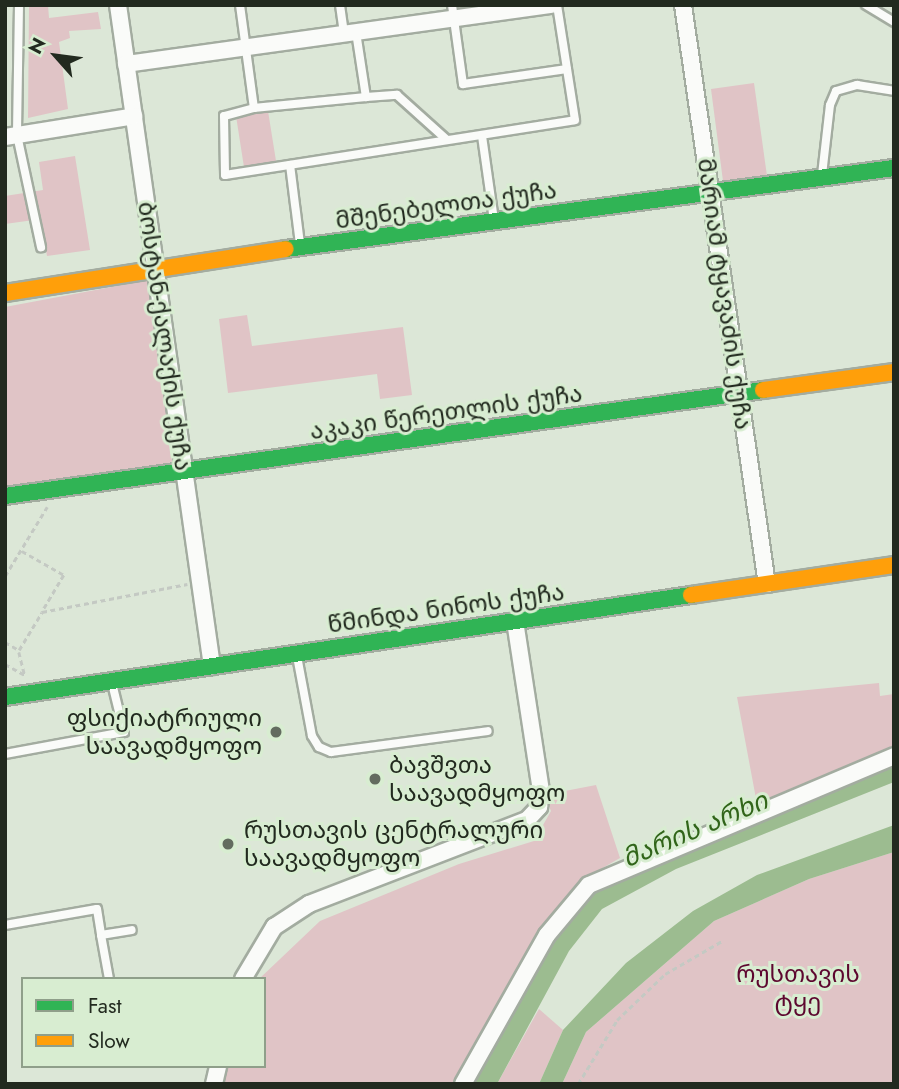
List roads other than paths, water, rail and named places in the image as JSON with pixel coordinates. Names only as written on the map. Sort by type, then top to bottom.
[{"type":"street","name":"ბოსტან-ქალაქის ქუჩა","points":[[118,5],[212,666]]},
{"type":"street","points":[[126,64],[350,33],[453,12],[551,5]]},
{"type":"street","name":"მარიამ ტყავაძის ქუჩა","points":[[683,5],[767,584]]},
{"type":"street","points":[[11,136],[134,116]]},
{"type":"street","name":"მშენებელთა ქუჩა","points":[[5,293],[301,247],[894,168]]},
{"type":"street","name":"აკაკი წერეთლის ქუჩა","points":[[5,496],[894,372]]},
{"type":"street","name":"წმინდა ნინოს ქუჩა","points":[[5,696],[894,565]]},
{"type":"street","points":[[244,977],[274,927],[309,904],[527,820],[539,807],[541,791],[515,621]]},
{"type":"street","points":[[463,1084],[547,935],[589,885],[894,756]]},
{"type":"lane","points":[[19,5],[11,136],[41,247]]},
{"type":"lane","points":[[240,5],[254,108]]},
{"type":"lane","points":[[340,5],[366,97]]},
{"type":"lane","points":[[447,140],[397,95],[254,108],[224,116],[225,175],[575,120],[557,5]]},
{"type":"lane","points":[[866,5],[894,22]]},
{"type":"lane","points":[[453,12],[463,84],[566,69]]},
{"type":"lane","points":[[821,178],[830,105],[836,91],[857,85],[894,91]]},
{"type":"lane","points":[[482,136],[494,221]]},
{"type":"lane","points":[[290,165],[301,247]]},
{"type":"lane","points":[[296,654],[312,736],[319,747],[331,752],[488,731]]},
{"type":"lane","points":[[5,754],[124,733],[112,681]]},
{"type":"lane","points":[[5,925],[97,909],[109,977]]},
{"type":"lane","points":[[101,934],[132,930]]},
{"type":"place","name":"ფსიქიატრიული საავადმყოფო","points":[[276,732]]},
{"type":"place","name":"ბავშვთა საავადმყოფო","points":[[375,779]]},
{"type":"place","name":"რუსთავის ცენტრალური საავადმყოფო","points":[[228,844]]},
{"type":"water label","name":"მარის არხი","points":[[695,830]]},
{"type":"park label","name":"რუსთავის ტყე","points":[[798,988]]}]
